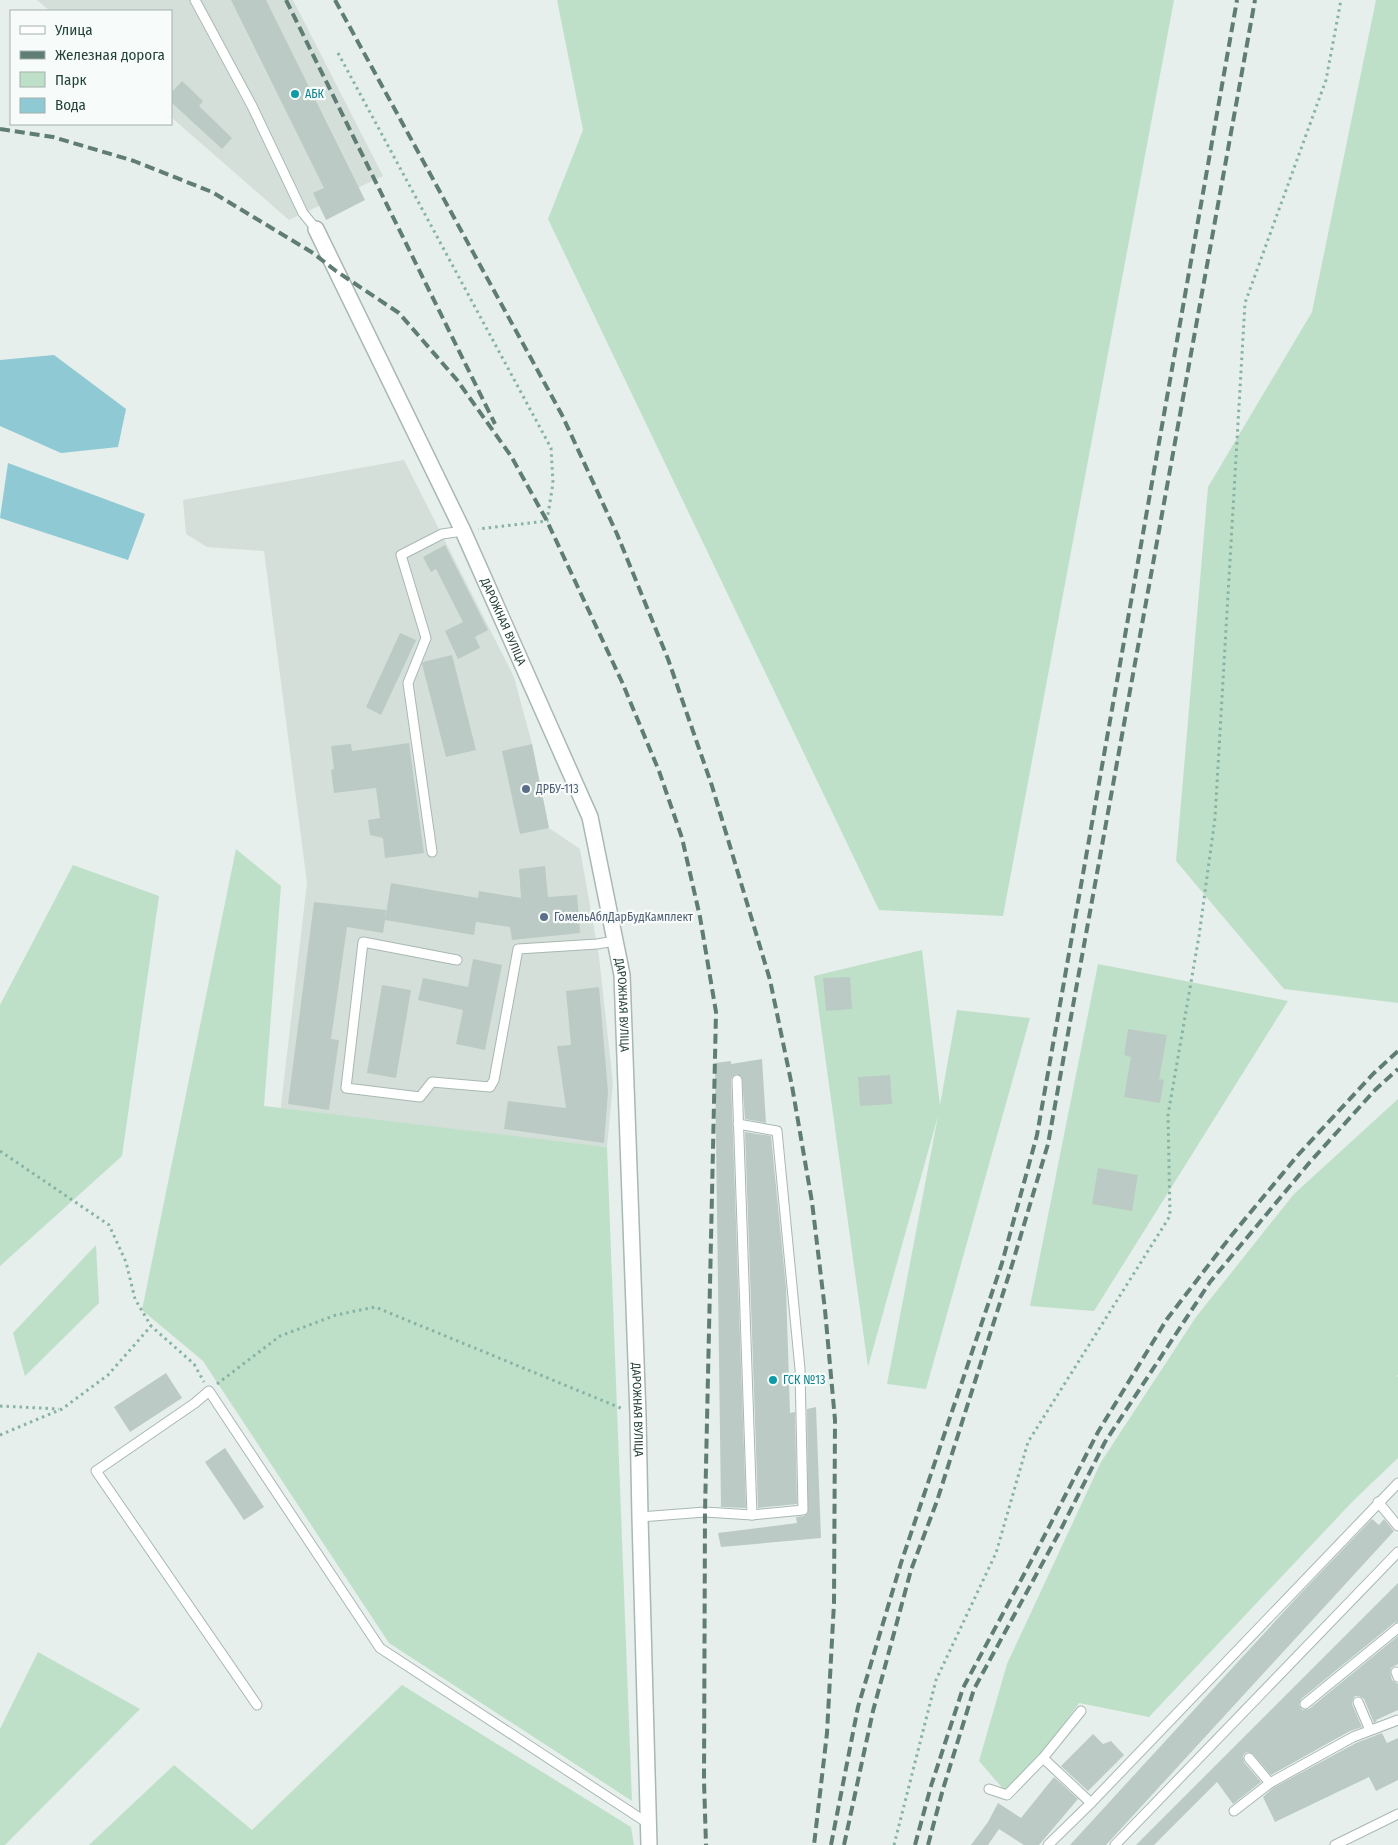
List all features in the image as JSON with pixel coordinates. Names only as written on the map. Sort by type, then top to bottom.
[{"type":"street","name":"ДАРОЖНАЯ ВУЛІЦА","points":[[316,229],[462,531],[590,817],[616,941],[622,974],[638,1416],[650,1845]]},
{"type":"lane","points":[[195,0],[252,106],[303,213],[316,229]]},
{"type":"lane","points":[[432,852],[408,683],[426,638],[401,555],[442,534],[462,531]]},
{"type":"lane","points":[[457,960],[363,942],[346,1088],[420,1097],[432,1082],[490,1087],[494,1080],[518,949],[616,941]]},
{"type":"lane","points":[[737,1080],[752,1514]]},
{"type":"lane","points":[[640,1517],[705,1512],[752,1514],[803,1510],[800,1369],[777,1131],[738,1124]]},
{"type":"lane","points":[[257,1705],[96,1471],[208,1391],[380,1648],[648,1824]]},
{"type":"lane","points":[[1048,1845],[1091,1803],[1398,1483]]},
{"type":"lane","points":[[1378,1502],[1398,1526]]},
{"type":"lane","points":[[1115,1845],[1398,1552]]},
{"type":"lane","points":[[1305,1704],[1398,1628]]},
{"type":"lane","points":[[1358,1702],[1370,1730]]},
{"type":"lane","points":[[989,1789],[1007,1795],[1044,1758],[1081,1711]]},
{"type":"lane","points":[[1234,1811],[1270,1783],[1353,1737],[1398,1720]]},
{"type":"lane","points":[[1044,1758],[1091,1803]]},
{"type":"lane","points":[[1249,1758],[1270,1783]]},
{"type":"lane","points":[[1335,1845],[1398,1814]]},
{"type":"path","points":[[894,1845],[936,1680],[996,1553],[1028,1442],[1170,1216],[1168,1115],[1199,936],[1215,818],[1245,303],[1326,80],[1340,0]]},
{"type":"path","points":[[338,53],[550,448],[553,483],[547,521],[462,531]]},
{"type":"path","points":[[0,1152],[109,1225],[126,1262],[135,1300],[151,1326],[194,1364],[208,1391],[280,1336],[336,1316],[375,1307],[638,1416]]},
{"type":"path","points":[[0,1435],[62,1409],[108,1375],[151,1326]]},
{"type":"path","points":[[0,1406],[62,1409]]},
{"type":"shaded area","points":[[37,0],[293,0],[383,176],[289,220],[172,118],[172,10],[49,10]]},
{"type":"shaded area","points":[[404,460],[514,677],[532,744],[549,828],[580,849],[599,957],[613,1083],[607,1147],[280,1114],[307,883],[264,551],[207,547],[186,534],[183,500]]},
{"type":"green space","points":[[557,0],[1174,0],[1003,916],[879,910],[548,219],[583,130]]},
{"type":"green space","points":[[1376,0],[1398,0],[1398,1003],[1284,989],[1176,861],[1208,487],[1312,312]]},
{"type":"green space","points":[[236,849],[281,886],[264,1106],[607,1147],[632,1801],[389,1643],[203,1361],[142,1310]]},
{"type":"green space","points":[[73,865],[159,896],[122,1156],[0,1266],[0,1005]]},
{"type":"green space","points":[[922,950],[940,1105],[957,1010],[1030,1018],[926,1389],[887,1384],[938,1116],[868,1367],[814,976]]},
{"type":"green space","points":[[1098,964],[1288,1001],[1094,1311],[1030,1306]]},
{"type":"green space","points":[[1398,1099],[1398,1458],[1354,1500],[1149,1717],[1079,1703],[1046,1749],[1005,1791],[979,1761],[1007,1664],[1101,1462],[1196,1317],[1294,1194]]},
{"type":"green space","points":[[96,1245],[99,1303],[25,1376],[13,1333]]},
{"type":"green space","points":[[38,1652],[140,1709],[5,1845],[0,1845],[0,1729]]},
{"type":"green space","points":[[402,1685],[631,1827],[634,1845],[89,1845],[174,1765],[252,1830]]},
{"type":"water","points":[[54,355],[126,409],[118,447],[61,453],[0,426],[0,360]]},
{"type":"water","points":[[8,463],[145,514],[128,560],[0,518]]},
{"type":"building","name":"АБК","points":[[231,0],[266,0],[365,200],[326,220],[313,193],[324,188]]},
{"type":"building","points":[[182,81],[203,101],[199,106],[232,138],[222,149],[172,103],[172,92]]},
{"type":"building","points":[[445,545],[488,630],[475,637],[480,648],[458,659],[445,631],[463,622],[436,569],[431,572],[423,557]]},
{"type":"building","points":[[400,633],[416,640],[381,715],[366,707]]},
{"type":"building","points":[[452,655],[476,750],[446,757],[422,664],[423,662]]},
{"type":"building","points":[[409,743],[424,853],[385,858],[383,838],[370,835],[368,820],[380,818],[376,788],[334,793],[331,770],[334,769],[331,746],[351,744],[352,751]]},
{"type":"building","name":"ДРБУ-113","points":[[532,744],[549,828],[520,834],[502,751]]},
{"type":"building","points":[[545,866],[548,897],[577,895],[580,933],[512,940],[510,927],[476,922],[474,935],[385,920],[391,883],[478,898],[479,891],[521,898],[519,869]]},
{"type":"building","points":[[314,902],[386,910],[383,933],[347,927],[331,1039],[339,1040],[329,1110],[288,1104]]},
{"type":"building","points":[[473,959],[502,965],[485,1050],[456,1044],[463,1010],[418,1000],[423,978],[468,987]]},
{"type":"building","points":[[850,977],[852,1009],[826,1011],[823,978]]},
{"type":"building","points":[[382,985],[411,990],[396,1078],[367,1073]]},
{"type":"building","points":[[599,987],[608,1092],[604,1143],[504,1129],[508,1101],[566,1108],[557,1046],[571,1045],[566,991]]},
{"type":"building","points":[[1128,1029],[1167,1035],[1159,1079],[1164,1080],[1160,1103],[1124,1097],[1131,1057],[1124,1055]]},
{"type":"building","points":[[762,1059],[766,1123],[745,1119],[742,1077],[736,1074],[731,1080],[746,1508],[721,1507],[715,1063],[731,1061],[731,1064]]},
{"type":"building","points":[[890,1075],[892,1104],[860,1106],[858,1077]]},
{"type":"building","name":"ГСК №13","points":[[745,1132],[771,1136],[786,1287],[790,1413],[795,1412],[797,1504],[758,1508]]},
{"type":"building","points":[[1098,1168],[1138,1175],[1132,1211],[1092,1204]]},
{"type":"building","points":[[166,1373],[182,1398],[130,1432],[114,1407]]},
{"type":"building","points":[[816,1407],[821,1538],[721,1547],[718,1533],[797,1523],[796,1517],[804,1516],[808,1513],[807,1409]]},
{"type":"building","points":[[225,1448],[264,1507],[244,1520],[205,1462]]},
{"type":"building","points":[[1372,1519],[1379,1525],[1384,1519],[1394,1531],[1106,1845],[1070,1845],[1301,1593]]},
{"type":"building","points":[[1398,1583],[1398,1622],[1394,1623],[1301,1699],[1299,1705],[1302,1710],[1309,1709],[1398,1636],[1398,1664],[1391,1668],[1390,1672],[1392,1680],[1398,1684],[1398,1710],[1376,1720],[1374,1723],[1364,1699],[1355,1696],[1352,1704],[1362,1727],[1350,1731],[1271,1775],[1253,1754],[1245,1753],[1243,1756],[1244,1762],[1261,1782],[1233,1804],[1217,1782],[1154,1845],[1136,1845]]},
{"type":"building","points":[[1382,1733],[1387,1743],[1398,1738],[1398,1780],[1376,1791],[1369,1777],[1275,1822],[1263,1797],[1273,1788],[1356,1743]]},
{"type":"building","points":[[1093,1734],[1103,1744],[1111,1741],[1124,1755],[1088,1791],[1061,1766]]},
{"type":"building","points":[[1054,1777],[1078,1799],[1039,1845],[1024,1845],[999,1829],[988,1845],[971,1845],[988,1822],[998,1803],[1021,1818]]},
{"type":"railway","points":[[286,0],[495,424]]},
{"type":"railway","points":[[335,0],[562,415],[617,534],[668,659],[712,786],[770,980],[792,1086],[812,1202],[825,1310],[835,1420],[834,1603],[827,1733],[814,1845]]},
{"type":"railway","points":[[831,1845],[858,1707],[901,1563],[1002,1263],[1037,1135],[1237,0]]},
{"type":"railway","points":[[844,1845],[873,1711],[911,1570],[937,1501],[1012,1265],[1048,1144],[1255,0]]},
{"type":"railway","points":[[0,129],[53,137],[134,161],[212,192],[313,253],[336,271],[399,313],[457,380],[511,456],[547,521],[622,682],[659,771],[682,838],[700,917],[716,1012],[705,1512],[704,1781],[706,1845]]},
{"type":"railway","points":[[915,1845],[931,1786],[963,1688],[1098,1432],[1167,1319],[1231,1236],[1298,1155],[1373,1074],[1398,1051]]},
{"type":"railway","points":[[928,1845],[974,1689],[1060,1531],[1105,1442],[1210,1282],[1310,1162],[1375,1090],[1398,1069]]},
{"type":"place","name":"АБК","points":[[295,94]]},
{"type":"place","name":"ДРБУ-113","points":[[526,789]]},
{"type":"place","name":"ГомельАблДарБудКамплект","points":[[544,917]]},
{"type":"place","name":"ГСК №13","points":[[773,1380]]}]
